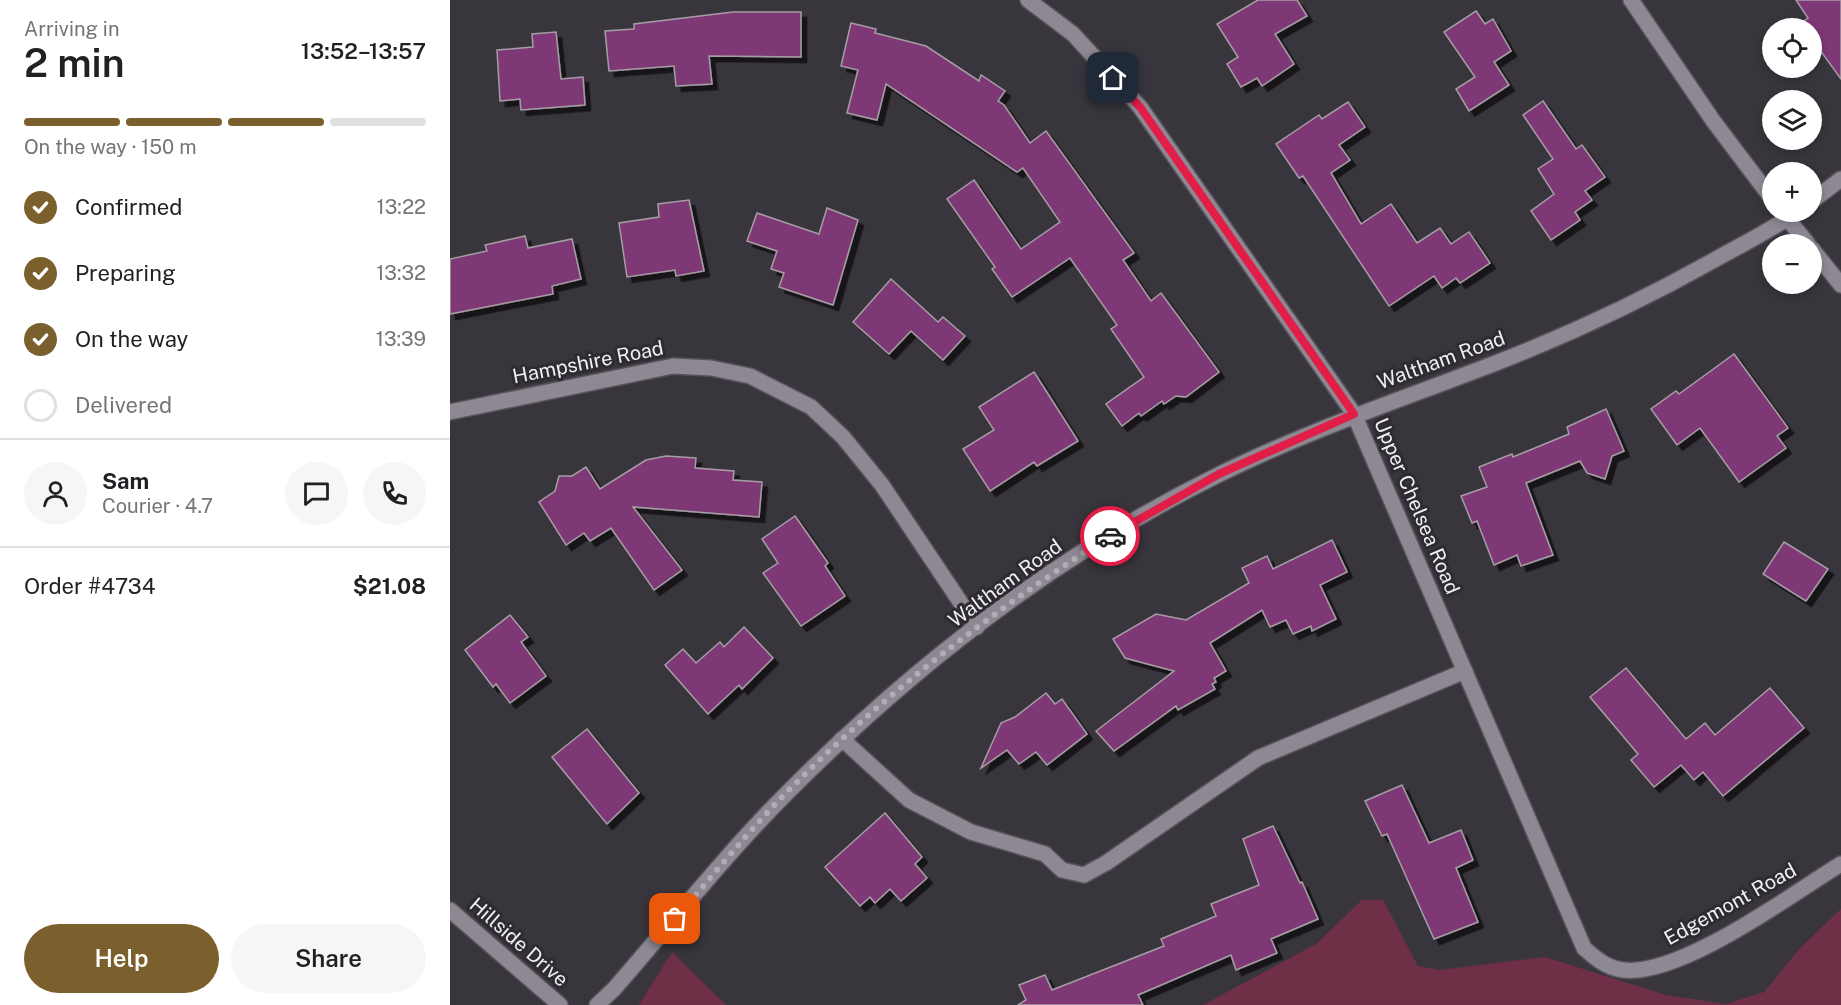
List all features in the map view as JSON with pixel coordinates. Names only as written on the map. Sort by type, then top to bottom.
[{"type":"street","name":"Upper Chelsea Road","points":[[1028,0],[1073,34],[1140,107],[1354,414],[1574,928],[1584,948],[1601,963]]},
{"type":"street","points":[[1631,0],[1714,122],[1762,185]]},
{"type":"street","points":[[1822,193],[1841,179]]},
{"type":"street","name":"Waltham Road","points":[[597,1005],[614,989],[751,831],[842,739],[892,694],[977,627],[1057,569],[1121,528],[1219,474],[1354,414],[1569,333],[1667,287],[1775,222]]},
{"type":"street","points":[[1822,261],[1841,285]]},
{"type":"street","name":"Hampshire Road","points":[[450,412],[673,366],[711,368],[750,376],[811,407],[843,437],[882,485],[977,627]]},
{"type":"street","points":[[842,739],[909,800],[971,832],[1045,854],[1062,870],[1084,875],[1106,863],[1258,758],[1465,671]]},
{"type":"street","name":"Edgemont Road","points":[[1601,963],[1623,970],[1646,969],[1678,959],[1719,939],[1841,864]]},
{"type":"street","name":"Hillside Drive","points":[[450,910],[560,1005]]},
{"type":"shaded area","points":[[1362,900],[1383,900],[1418,966],[1440,970],[1545,957],[1666,995],[1726,1004],[1764,992],[1800,948],[1841,909],[1841,1005],[1203,1005],[1316,944]]},
{"type":"shaded area","points":[[672,952],[726,1005],[639,1005]]},
{"type":"building","points":[[1258,0],[1297,0],[1307,16],[1275,34],[1294,64],[1262,86],[1257,78],[1241,87],[1227,64],[1238,57],[1217,24]]},
{"type":"building","points":[[1796,0],[1841,0],[1841,79],[1822,53],[1822,18],[1808,18]]},
{"type":"building","points":[[1476,11],[1485,24],[1493,19],[1511,51],[1494,62],[1509,85],[1469,111],[1456,89],[1475,77],[1444,32]]},
{"type":"building","points":[[733,12],[801,12],[801,57],[709,56],[712,84],[676,86],[674,66],[609,71],[605,31],[634,29],[634,24]]},
{"type":"building","points":[[851,23],[876,29],[875,33],[926,46],[979,81],[981,75],[1005,91],[998,101],[1004,105],[1030,143],[1046,131],[1134,253],[1123,260],[1151,301],[1161,293],[1219,372],[1186,397],[1176,396],[1164,404],[1162,401],[1141,416],[1139,413],[1122,426],[1106,404],[1144,377],[1111,329],[1117,325],[1070,258],[1012,297],[992,269],[995,267],[947,199],[974,180],[1021,249],[1060,222],[1023,168],[1017,172],[886,84],[877,120],[847,113],[858,70],[841,66]]},
{"type":"building","points":[[556,32],[561,79],[583,77],[585,105],[521,110],[520,99],[500,101],[497,50],[533,47],[532,34]]},
{"type":"building","points":[[1543,101],[1576,149],[1582,145],[1605,177],[1585,191],[1592,200],[1575,212],[1580,220],[1551,240],[1531,211],[1554,194],[1538,169],[1553,159],[1523,115]]},
{"type":"building","points":[[1348,102],[1365,127],[1339,145],[1350,160],[1331,173],[1361,224],[1391,204],[1417,243],[1440,228],[1451,244],[1469,232],[1490,263],[1460,283],[1456,278],[1442,288],[1434,276],[1389,306],[1303,176],[1299,178],[1276,144],[1319,115],[1322,119]]},
{"type":"building","points":[[689,200],[704,271],[676,276],[675,270],[627,277],[619,223],[659,217],[658,204]]},
{"type":"building","points":[[827,208],[858,220],[833,305],[779,287],[784,273],[771,269],[777,251],[747,241],[757,213],[819,234]]},
{"type":"building","points":[[525,236],[528,248],[572,239],[581,279],[552,286],[553,294],[450,314],[450,259],[487,251],[485,245]]},
{"type":"building","points":[[891,279],[938,322],[943,317],[965,336],[943,360],[911,331],[889,354],[853,322]]},
{"type":"building","points":[[1734,354],[1788,428],[1777,436],[1786,448],[1739,482],[1700,428],[1677,445],[1651,409],[1676,391],[1679,394]]},
{"type":"building","points":[[1034,372],[1078,441],[1037,466],[1034,462],[990,491],[963,449],[994,430],[979,407]]},
{"type":"building","points":[[1606,409],[1624,451],[1612,456],[1605,479],[1587,473],[1580,461],[1526,483],[1553,555],[1521,566],[1517,555],[1494,565],[1477,521],[1472,523],[1461,496],[1487,487],[1479,467],[1512,454],[1513,457],[1569,434],[1567,427]]},
{"type":"building","points":[[666,456],[696,458],[695,468],[734,471],[733,480],[762,482],[759,517],[633,507],[682,570],[654,590],[611,528],[590,541],[584,533],[566,545],[539,502],[555,491],[559,476],[572,476],[586,467],[600,489],[646,460]]},
{"type":"building","points":[[795,516],[828,563],[825,566],[845,596],[801,626],[763,573],[778,563],[762,539]]},
{"type":"building","points":[[1332,540],[1347,572],[1320,585],[1336,619],[1312,631],[1311,626],[1293,634],[1286,620],[1270,627],[1262,610],[1210,643],[1226,671],[1214,678],[1216,682],[1212,684],[1215,689],[1178,710],[1176,706],[1114,751],[1096,731],[1174,671],[1125,658],[1113,639],[1156,614],[1186,620],[1249,583],[1242,568],[1267,556],[1273,569]]},
{"type":"building","points":[[1784,542],[1828,569],[1806,601],[1763,574]]},
{"type":"building","points":[[510,615],[528,637],[521,642],[546,676],[510,703],[496,684],[493,687],[465,650]]},
{"type":"building","points":[[744,627],[773,658],[742,689],[739,685],[708,714],[665,665],[683,649],[696,663],[720,642],[724,647]]},
{"type":"building","points":[[1626,668],[1686,739],[1705,723],[1715,735],[1770,688],[1804,728],[1723,796],[1703,772],[1694,780],[1681,765],[1654,787],[1631,760],[1638,754],[1590,697]]},
{"type":"building","points":[[1046,693],[1055,704],[1062,699],[1087,734],[1047,765],[1036,752],[1019,764],[1007,750],[981,768],[1001,723],[1015,717]]},
{"type":"building","points":[[587,729],[639,793],[607,824],[552,757]]},
{"type":"building","points":[[1402,785],[1429,843],[1461,830],[1473,860],[1456,868],[1478,922],[1434,939],[1387,834],[1382,836],[1365,801]]},
{"type":"building","points":[[885,813],[922,857],[915,864],[927,878],[901,901],[890,889],[875,903],[870,897],[860,906],[825,867]]},
{"type":"building","points":[[1273,826],[1318,919],[1271,939],[1277,953],[1236,970],[1231,955],[1138,995],[1143,1005],[1018,1005],[1026,1000],[1019,985],[1045,975],[1052,990],[1164,946],[1161,939],[1216,916],[1211,904],[1259,885],[1243,839]]},
{"type":"way so far","points":[[675,919],[783,796],[883,701],[977,627],[1057,569],[1110,536]]},
{"type":"route","points":[[1110,536],[1219,474],[1354,414],[1140,107],[1113,78]]}]
